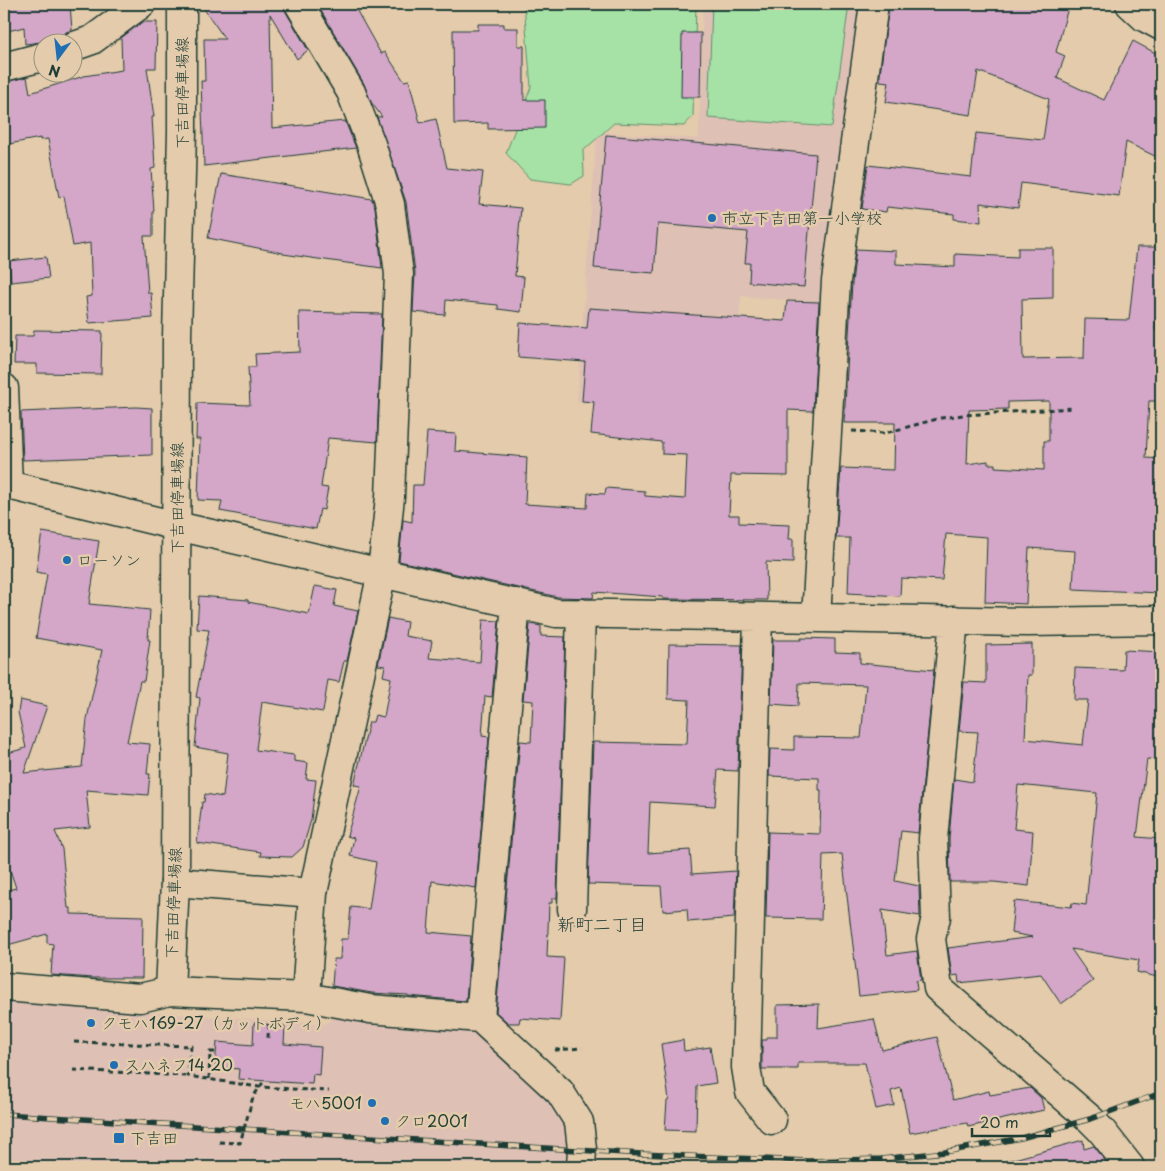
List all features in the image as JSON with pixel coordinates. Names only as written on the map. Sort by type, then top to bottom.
[{"type":"street","points":[[82,44],[92,40],[140,4]]},
{"type":"street","name":"下吉田停車場線","points":[[170,991],[174,882],[182,4]]},
{"type":"street","points":[[299,4],[351,92],[371,144],[390,204],[399,274],[390,497],[382,572],[314,894],[306,997]]},
{"type":"street","points":[[816,618],[836,281],[874,4]]},
{"type":"street","points":[[1130,4],[1144,17],[1161,26]]},
{"type":"street","points":[[4,67],[32,60]]},
{"type":"street","points":[[4,388],[6,484],[177,526],[556,612],[1028,622],[1161,620]]},
{"type":"street","points":[[480,1018],[516,603]]},
{"type":"street","points":[[572,909],[581,613]]},
{"type":"street","points":[[758,617],[746,1067],[750,1092],[772,1120]]},
{"type":"street","points":[[954,620],[933,839],[936,917],[931,939],[938,988],[1090,1119],[1130,1167]]},
{"type":"street","points":[[174,882],[314,894]]},
{"type":"street","points":[[4,987],[140,998],[170,991],[306,997],[370,1009],[480,1018],[560,1092],[579,1122],[582,1149],[581,1167]]},
{"type":"path","points":[[827,430],[884,433],[941,418],[963,415],[1074,408]]},
{"type":"path","points":[[74,1042],[192,1046],[188,1076]]},
{"type":"path","points":[[209,1079],[210,1052],[216,1052]]},
{"type":"path","points":[[73,1070],[188,1076],[259,1088],[329,1091]]},
{"type":"path","points":[[219,1142],[240,1143],[253,1097],[264,1081]]},
{"type":"shaded area","name":"市立下吉田第一小学校","points":[[703,4],[860,4],[823,303],[741,296],[731,414],[577,402],[597,132],[699,139]]},
{"type":"shaded area","points":[[4,997],[81,1002],[81,1008],[326,1024],[337,1014],[473,1027],[554,1103],[564,1122],[568,1162],[554,1167],[4,1167]]},
{"type":"green space","points":[[524,4],[696,4],[693,116],[684,126],[614,123],[583,151],[584,176],[571,184],[530,179],[506,153],[531,87]]},
{"type":"green space","points":[[712,4],[849,4],[832,127],[708,118]]},
{"type":"building","points":[[4,4],[70,4],[72,30],[66,32],[32,32],[32,43],[25,44],[24,27],[4,32]]},
{"type":"building","points":[[206,4],[283,4],[308,50],[297,59],[270,14],[272,128],[345,121],[356,148],[204,166],[201,81],[205,81],[204,39],[225,39],[202,6],[208,6]]},
{"type":"building","points":[[317,4],[353,4],[381,54],[385,52],[404,81],[409,80],[420,123],[436,119],[447,168],[483,172],[479,204],[521,208],[515,276],[524,277],[521,312],[498,309],[498,305],[446,300],[445,315],[413,312],[415,272],[406,202],[377,117],[382,117],[371,102],[364,84]]},
{"type":"building","points":[[889,4],[1069,4],[1056,52],[1065,56],[1057,78],[1104,100],[1133,41],[1161,56],[1161,159],[1126,142],[1119,196],[1021,183],[1018,208],[980,203],[981,222],[954,219],[954,214],[887,207],[886,212],[862,209],[868,165],[971,177],[976,133],[1043,140],[1049,99],[978,71],[971,115],[886,102],[889,82],[880,81],[880,75]]},
{"type":"building","points":[[142,22],[157,22],[156,68],[147,68],[154,117],[152,117],[155,168],[151,169],[154,211],[153,236],[144,236],[148,293],[151,293],[153,318],[89,323],[86,297],[92,296],[90,243],[73,246],[64,196],[59,197],[48,139],[40,140],[40,138],[4,145],[4,82],[27,77],[30,93],[65,82],[82,82],[82,77],[84,76],[122,70],[121,38]]},
{"type":"building","points":[[478,24],[504,24],[504,28],[518,28],[518,46],[524,46],[524,100],[545,100],[545,128],[488,129],[488,123],[454,124],[453,30],[478,30]]},
{"type":"building","points":[[682,33],[701,33],[700,97],[681,97]]},
{"type":"building","points":[[606,135],[816,154],[804,287],[749,282],[750,263],[745,263],[748,232],[658,224],[654,273],[594,268]]},
{"type":"building","points":[[221,174],[372,199],[375,207],[382,268],[283,254],[208,238]]},
{"type":"building","points":[[1137,247],[1161,247],[1161,282],[1155,329],[1156,332],[1161,332],[1161,401],[1149,401],[1146,458],[1161,459],[1161,593],[1073,589],[1075,551],[1029,548],[1026,604],[985,602],[987,537],[946,534],[942,580],[901,578],[900,596],[848,593],[850,538],[836,538],[841,468],[894,470],[895,423],[844,423],[852,283],[856,249],[896,251],[896,264],[955,267],[955,254],[1018,257],[1018,248],[1053,248],[1053,298],[1022,299],[1023,359],[1084,358],[1085,319],[1129,320]],"holes":[[[1049,401],[1049,441],[1044,441],[1044,470],[995,467],[995,464],[988,464],[988,461],[967,464],[969,410],[1008,409],[1008,402]]]},
{"type":"building","points":[[46,257],[49,278],[11,282],[9,261]]},
{"type":"building","points":[[787,301],[819,302],[813,411],[788,410],[788,476],[731,475],[729,515],[739,515],[739,523],[790,525],[789,539],[793,539],[793,563],[766,562],[767,600],[663,599],[663,597],[594,592],[593,598],[558,597],[399,561],[403,520],[412,522],[413,485],[423,485],[427,432],[456,434],[455,451],[527,457],[525,504],[587,508],[588,493],[605,494],[606,488],[645,491],[645,496],[685,499],[687,455],[662,454],[662,442],[591,434],[594,402],[582,401],[585,362],[518,357],[520,323],[587,328],[589,308],[785,321]]},
{"type":"building","points":[[299,312],[382,314],[377,442],[328,438],[321,487],[328,488],[324,510],[320,509],[316,529],[220,511],[222,501],[198,500],[200,439],[196,439],[197,403],[250,405],[248,367],[256,367],[255,354],[300,352]]},
{"type":"building","points":[[34,330],[102,331],[101,374],[37,373],[37,364],[14,364],[15,336],[33,336]]},
{"type":"building","points":[[152,408],[152,455],[23,460],[21,412]]},
{"type":"building","points":[[42,532],[99,541],[89,604],[150,610],[148,640],[150,640],[144,681],[140,681],[127,742],[150,744],[147,774],[150,774],[148,795],[86,790],[90,827],[55,831],[62,849],[68,908],[71,908],[71,914],[143,916],[142,978],[93,978],[51,975],[53,944],[47,943],[47,934],[4,946],[4,891],[16,888],[4,852],[4,754],[26,748],[18,712],[20,700],[47,706],[24,773],[82,767],[87,719],[102,650],[36,638],[47,574],[36,572]]},
{"type":"building","points":[[315,586],[337,590],[334,606],[358,611],[347,661],[344,661],[339,682],[328,680],[323,712],[262,702],[256,750],[294,755],[294,761],[308,763],[306,779],[316,780],[311,820],[303,847],[292,857],[260,856],[261,852],[197,843],[202,802],[204,802],[205,794],[223,797],[228,753],[195,747],[200,698],[196,697],[209,630],[197,629],[199,596],[248,600],[248,602],[309,614]]},
{"type":"building","points":[[388,618],[407,622],[405,636],[432,641],[429,658],[480,662],[483,620],[499,621],[492,697],[485,696],[482,736],[489,737],[476,888],[432,881],[428,932],[471,936],[466,1001],[372,993],[332,986],[334,959],[340,959],[341,939],[348,939],[351,907],[369,909],[376,862],[350,856],[354,838],[347,836],[361,786],[354,785],[369,722],[373,722],[375,715],[384,717],[391,678],[383,676],[385,666],[378,665]]},
{"type":"building","points":[[530,624],[541,626],[541,636],[565,637],[557,898],[552,898],[552,903],[549,903],[547,957],[564,958],[560,1021],[520,1018],[519,1023],[508,1023],[496,1012],[520,741],[531,742],[533,701],[523,700]]},
{"type":"building","points":[[801,638],[835,639],[835,652],[860,653],[860,663],[934,670],[918,833],[901,831],[895,881],[919,886],[920,916],[882,910],[887,955],[917,951],[921,980],[916,981],[917,990],[859,996],[842,854],[823,855],[821,919],[766,918],[768,832],[820,834],[821,790],[819,790],[819,778],[769,776],[770,749],[794,750],[794,737],[861,738],[866,685],[799,683],[798,706],[771,704],[773,640],[801,640]]},
{"type":"building","points":[[669,644],[742,645],[738,771],[718,770],[715,806],[650,802],[648,853],[690,850],[692,874],[736,871],[734,918],[688,922],[687,909],[663,911],[661,886],[588,884],[593,742],[687,744],[689,700],[668,699]]},
{"type":"building","points":[[1032,644],[1032,675],[1028,675],[1025,739],[1083,745],[1088,700],[1074,700],[1075,668],[1123,670],[1124,650],[1161,652],[1161,760],[1147,759],[1137,837],[1161,839],[1161,978],[1137,972],[1139,960],[1071,949],[1093,981],[1061,1004],[1041,974],[959,983],[958,975],[952,976],[948,948],[1033,937],[1011,933],[1014,901],[1071,907],[1072,903],[1086,905],[1097,793],[1018,785],[1014,829],[1033,831],[1029,886],[994,882],[950,882],[949,839],[954,779],[973,782],[978,732],[959,731],[964,682],[986,683],[986,645]]},
{"type":"building","points":[[819,1004],[818,1028],[874,1019],[882,1050],[937,1037],[953,1100],[989,1091],[990,1095],[1030,1088],[1041,1098],[1044,1110],[968,1127],[967,1123],[910,1133],[901,1088],[891,1091],[894,1105],[876,1109],[865,1063],[798,1063],[798,1069],[762,1069],[762,1040],[767,1040],[767,1037],[777,1037],[777,1005]]},
{"type":"building","points":[[254,1023],[285,1026],[284,1044],[321,1047],[319,1075],[313,1074],[312,1084],[238,1079],[239,1069],[215,1067],[217,1042],[253,1045]]},
{"type":"building","points":[[683,1040],[684,1051],[710,1047],[716,1083],[697,1086],[696,1131],[665,1130],[667,1101],[669,1100],[661,1044]]},
{"type":"building","points":[[1083,1140],[1084,1149],[1094,1146],[1110,1167],[1008,1167],[1007,1161]]},
{"type":"railway","points":[[4,1114],[641,1154],[808,1161],[881,1159],[945,1152],[1021,1138],[1090,1119],[1161,1093]]},
{"type":"place","name":"市立下吉田第一小学校","points":[[712,218]]},
{"type":"place","name":"ローソン","points":[[67,560]]},
{"type":"place","name":"クモハ169-27（カットボディ）","points":[[91,1023]]},
{"type":"place","name":"スハネフ14 20","points":[[114,1065]]},
{"type":"place","name":"モハ5001","points":[[372,1103]]},
{"type":"place","name":"クロ2001","points":[[385,1121]]},
{"type":"place","name":"下吉田","points":[[119,1138]]},
{"type":"district","name":"新町二丁目","points":[[602,925]]}]
